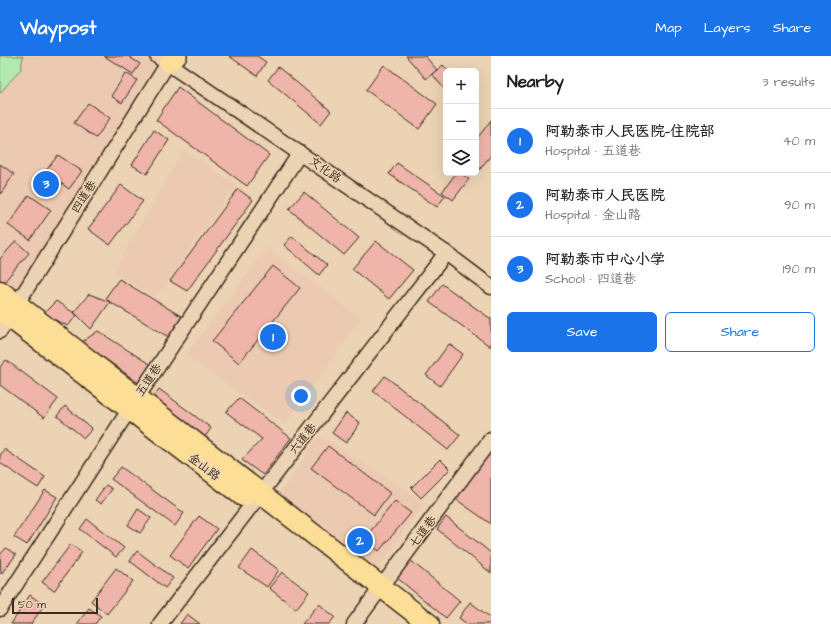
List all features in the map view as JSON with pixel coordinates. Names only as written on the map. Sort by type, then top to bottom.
[{"type":"highway","name":"金山路","points":[[0,291],[6,315],[133,404],[257,499],[378,593],[407,624]]},
{"type":"highway","points":[[378,593],[429,624]]},
{"type":"street","name":"文化路","points":[[169,58],[300,153],[446,253],[491,286]]},
{"type":"street","name":"四道巷","points":[[6,315],[169,58]]},
{"type":"street","name":"五道巷","points":[[0,609],[133,404],[300,153]]},
{"type":"street","name":"六道巷","points":[[160,624],[446,253]]},
{"type":"street","name":"七道巷","points":[[354,624],[491,440]]},
{"type":"shaded area","points":[[0,56],[160,56],[169,62],[9,317],[0,310]]},
{"type":"shaded area","points":[[184,150],[236,185],[156,297],[113,272]]},
{"type":"shaded area","points":[[267,248],[361,318],[285,424],[185,356]]},
{"type":"shaded area","points":[[319,435],[425,502],[372,577],[273,505]]},
{"type":"green space","points":[[0,56],[23,56],[21,69],[0,93]]},
{"type":"building","points":[[104,56],[128,56],[140,64],[133,74]]},
{"type":"building","points":[[229,56],[257,56],[266,62],[257,76]]},
{"type":"building","points":[[406,56],[425,56],[437,70],[426,79]]},
{"type":"building","points":[[384,65],[437,104],[419,129],[366,90]]},
{"type":"building","points":[[443,65],[446,68],[443,68],[443,87],[432,74]]},
{"type":"building","points":[[278,67],[331,111],[321,124],[268,80]]},
{"type":"building","points":[[126,73],[137,80],[122,103],[111,96]]},
{"type":"building","points":[[178,87],[269,155],[247,186],[156,120]]},
{"type":"building","points":[[88,103],[110,118],[96,138],[74,123]]},
{"type":"building","points":[[491,120],[491,155],[479,170],[479,140],[479,136]]},
{"type":"building","points":[[154,130],[169,140],[147,174],[132,165]]},
{"type":"building","points":[[58,155],[82,171],[69,189],[45,172]]},
{"type":"building","points":[[397,163],[445,196],[437,207],[389,174]]},
{"type":"building","points":[[0,164],[14,174],[0,195]]},
{"type":"building","points":[[454,176],[464,176],[469,179],[453,200],[442,192]]},
{"type":"building","points":[[121,185],[143,201],[110,245],[88,229]]},
{"type":"building","points":[[238,189],[253,200],[187,291],[170,281]]},
{"type":"building","points":[[304,192],[359,238],[344,255],[289,209]]},
{"type":"building","points":[[29,195],[51,210],[30,240],[8,225]]},
{"type":"building","points":[[292,236],[327,265],[319,275],[284,245]]},
{"type":"building","points":[[16,241],[29,253],[3,283],[0,281],[0,259]]},
{"type":"building","points":[[376,241],[413,270],[389,299],[352,269]]},
{"type":"building","points":[[273,266],[300,288],[239,363],[212,341]]},
{"type":"building","points":[[119,279],[186,319],[172,339],[110,302],[106,297]]},
{"type":"building","points":[[442,284],[491,319],[491,347],[429,302]]},
{"type":"building","points":[[89,294],[110,302],[91,329],[74,312]]},
{"type":"building","points":[[56,301],[77,315],[68,326],[43,314]]},
{"type":"building","points":[[98,331],[154,367],[140,384],[82,342]]},
{"type":"building","points":[[449,344],[463,354],[440,386],[426,375]]},
{"type":"building","points":[[6,360],[58,399],[44,418],[0,385],[0,367]]},
{"type":"building","points":[[385,376],[460,435],[448,450],[373,391]]},
{"type":"building","points":[[159,389],[211,428],[203,440],[150,401]]},
{"type":"building","points":[[239,398],[291,438],[263,475],[242,460],[262,439],[226,412]]},
{"type":"building","points":[[65,406],[92,429],[84,438],[57,416]]},
{"type":"building","points":[[346,413],[360,423],[346,443],[332,433]]},
{"type":"building","points":[[491,439],[491,524],[450,495]]},
{"type":"building","points":[[328,446],[390,493],[374,515],[311,468]]},
{"type":"building","points":[[4,449],[45,477],[38,488],[0,463],[0,456]]},
{"type":"building","points":[[440,459],[450,469],[421,498],[411,488]]},
{"type":"building","points":[[121,467],[184,513],[175,526],[111,479]]},
{"type":"building","points":[[106,485],[112,489],[101,504],[95,500]]},
{"type":"building","points":[[45,490],[57,497],[27,545],[14,537]]},
{"type":"building","points":[[395,501],[411,513],[379,551],[364,539]]},
{"type":"building","points":[[138,509],[151,518],[140,533],[128,525]]},
{"type":"building","points":[[199,516],[217,529],[188,568],[170,555]]},
{"type":"building","points":[[446,517],[491,553],[491,573],[437,529]]},
{"type":"building","points":[[87,519],[124,548],[116,557],[80,529]]},
{"type":"building","points":[[71,544],[82,552],[54,591],[42,582]]},
{"type":"building","points":[[6,548],[16,555],[1,574],[0,555]]},
{"type":"building","points":[[252,550],[279,570],[267,587],[239,568]]},
{"type":"building","points":[[137,551],[173,578],[165,588],[130,561]]},
{"type":"building","points":[[410,560],[460,601],[446,618],[396,577]]},
{"type":"building","points":[[116,568],[133,581],[107,614],[91,601]]},
{"type":"building","points":[[282,572],[309,592],[296,609],[269,588]]},
{"type":"building","points":[[30,595],[44,605],[31,624],[11,624]]},
{"type":"building","points":[[470,602],[491,618],[491,624],[467,624],[459,618]]},
{"type":"building","points":[[319,604],[335,617],[329,624],[302,624]]},
{"type":"building","points":[[89,608],[101,616],[95,624],[77,624]]},
{"type":"building","points":[[187,614],[200,624],[180,624]]},
{"type":"place","name":"阿勒泰市中心小学","points":[[46,184]]},
{"type":"place","name":"阿勒泰市人民医院-住院部","points":[[273,337]]},
{"type":"place","name":"阿勒泰市人民医院","points":[[360,541]]}]
